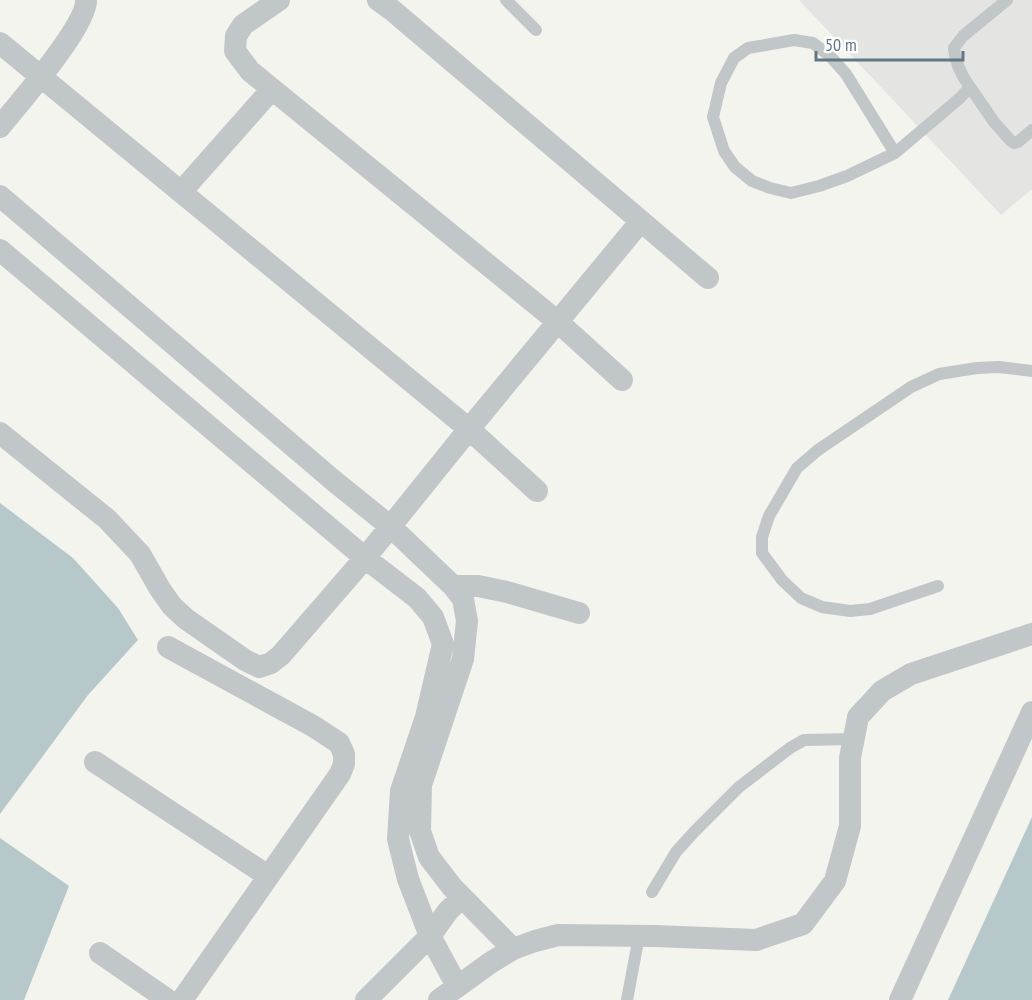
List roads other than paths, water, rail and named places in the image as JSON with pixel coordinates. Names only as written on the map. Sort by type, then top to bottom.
[{"type":"street","points":[[0,127],[77,27],[84,12],[86,0]]},
{"type":"street","points":[[279,0],[243,25],[236,36],[235,51],[250,71],[558,322],[622,380]]},
{"type":"street","points":[[378,0],[708,278]]},
{"type":"street","points":[[0,43],[469,429],[537,491]]},
{"type":"street","points":[[181,192],[272,89]]},
{"type":"street","points":[[0,196],[325,474],[391,527],[453,586],[463,599],[467,621],[463,659],[422,785],[420,831],[429,857],[452,887],[513,949]]},
{"type":"street","points":[[0,433],[107,519],[140,554],[172,606],[186,619],[245,660],[259,667],[271,663],[281,655],[365,558],[641,221]]},
{"type":"street","points":[[0,250],[365,558],[417,598],[432,617],[443,644],[426,717],[401,791],[398,839],[408,879],[430,936],[457,986]]},
{"type":"street","points":[[453,586],[478,586],[507,592],[579,613]]},
{"type":"street","points":[[439,1000],[513,949],[535,940],[558,935],[756,940],[803,924],[835,881],[850,826],[850,758],[858,717],[882,691],[911,674],[1032,634]]},
{"type":"street","points":[[168,646],[313,726],[339,743],[344,754],[344,764],[340,774],[182,1000]]},
{"type":"street","points":[[900,1000],[1032,712]]},
{"type":"street","points":[[95,762],[268,876]]},
{"type":"street","points":[[366,1000],[430,936],[448,911],[462,897]]},
{"type":"street","points":[[100,953],[168,1000]]},
{"type":"lane","points":[[506,0],[536,30]]},
{"type":"lane","points":[[1007,0],[963,36],[954,48],[954,57],[970,87],[994,122],[1011,141],[1018,142],[1032,130]]},
{"type":"lane","points":[[895,153],[846,74],[830,56],[813,43],[794,40],[748,48],[734,58],[721,83],[713,117],[724,151],[735,167],[752,181],[791,193],[847,176],[895,153],[970,87]]},
{"type":"lane","points":[[938,586],[870,609],[850,610],[822,607],[801,598],[782,580],[762,553],[762,537],[769,516],[797,468],[818,450],[911,387],[939,374],[977,368],[999,367],[1032,371]]},
{"type":"lane","points":[[652,892],[676,852],[695,831],[739,787],[790,748],[804,740],[854,739]]},
{"type":"lane","points":[[627,1000],[639,936]]}]
